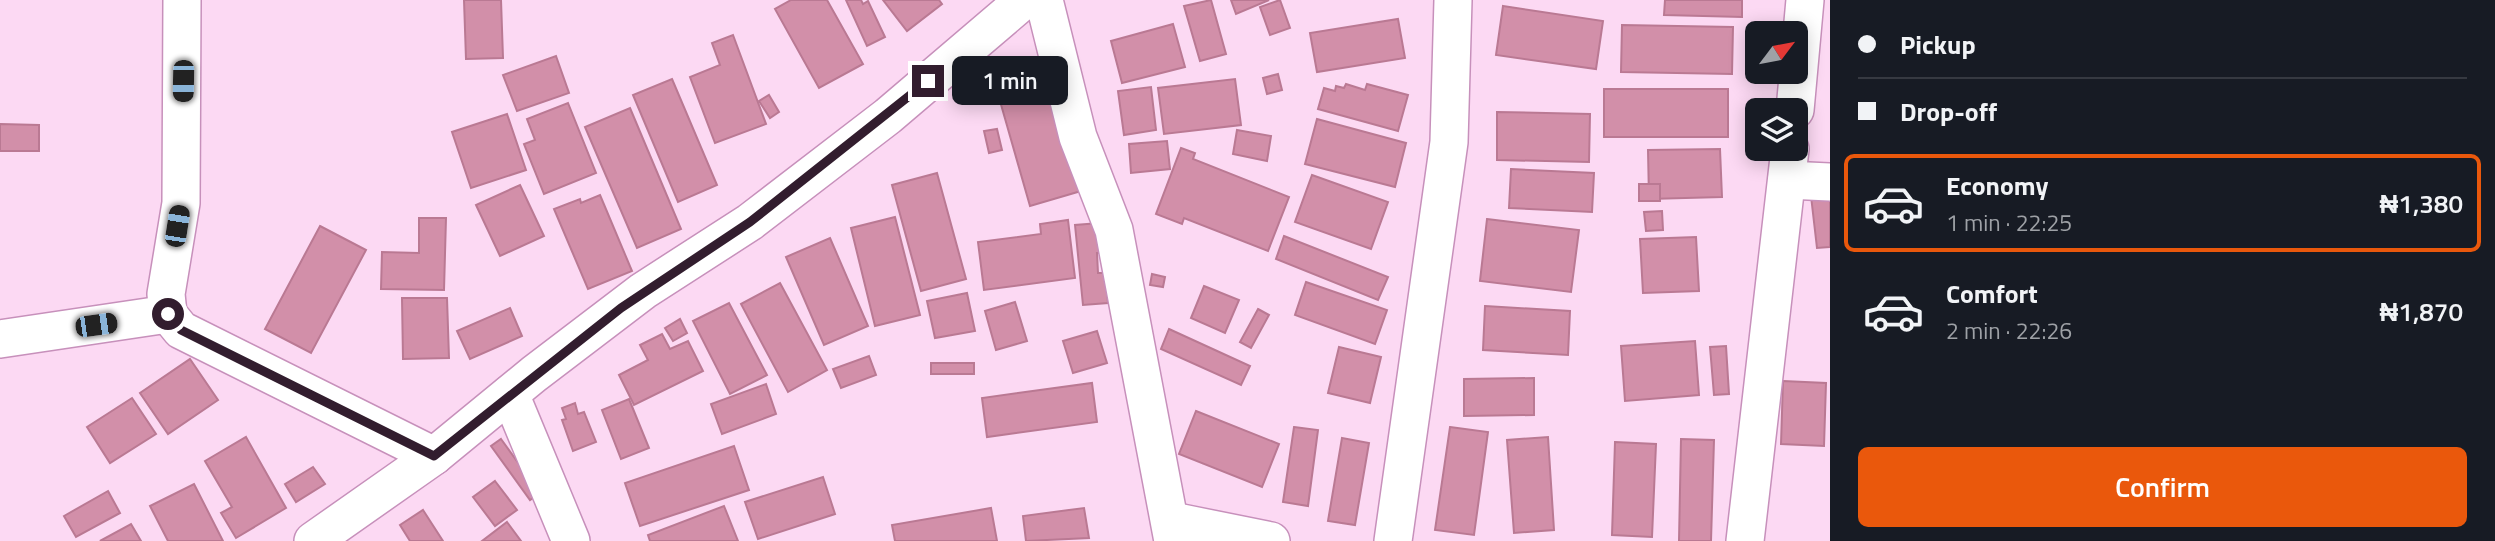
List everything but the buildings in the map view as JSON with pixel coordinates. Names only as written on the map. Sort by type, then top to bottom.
[{"type":"street","points":[[182,0],[181,203],[166,294],[168,314],[181,330],[434,456]]},
{"type":"street","points":[[313,541],[434,456],[643,291],[761,214],[888,116],[1024,0]]},
{"type":"street","points":[[1044,0],[1078,137],[1114,230],[1172,531],[1271,541]]},
{"type":"street","points":[[1393,541],[1448,142],[1453,0]]},
{"type":"street","points":[[1796,98],[1805,0]]},
{"type":"street","points":[[1745,541],[1788,164],[1830,182]]},
{"type":"street","points":[[0,339],[168,314]]},
{"type":"street","points":[[510,394],[571,541]]},
{"type":"route","points":[[168,314],[181,330],[434,456],[534,374],[643,291],[750,222],[888,116],[928,81]]}]
